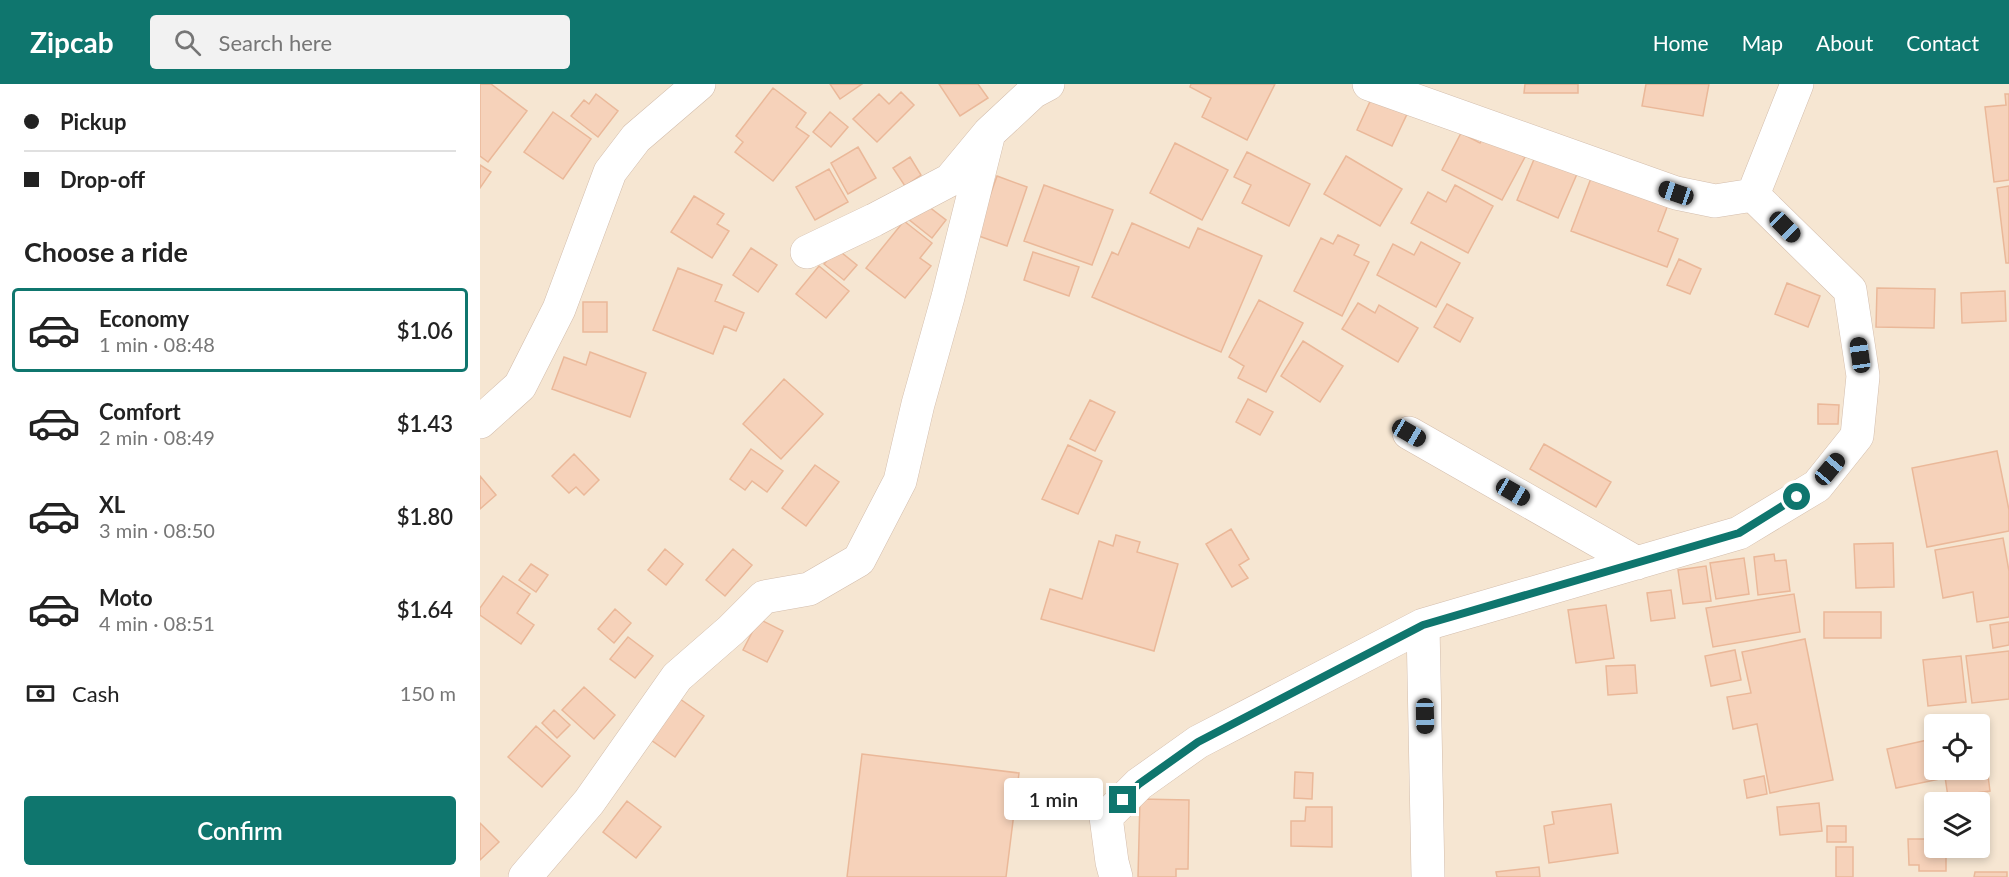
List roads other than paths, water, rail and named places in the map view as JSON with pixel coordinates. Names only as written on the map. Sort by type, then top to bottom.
[{"type":"street","points":[[480,422],[520,386],[559,309],[610,172],[636,138],[699,84]]},
{"type":"street","points":[[807,252],[950,180],[989,133],[1033,92],[1048,84]]},
{"type":"street","points":[[1369,84],[1676,193],[1715,201],[1753,195]]},
{"type":"street","points":[[1753,195],[1797,84]]},
{"type":"street","points":[[525,877],[589,802],[677,677],[731,630],[764,597],[809,589],[859,560],[900,481],[989,133]]},
{"type":"street","points":[[1116,877],[1106,817],[1139,784],[1198,742],[1423,625],[1739,533],[1817,486],[1857,436],[1863,376],[1850,290],[1753,195]]},
{"type":"street","points":[[1409,433],[1637,563]]},
{"type":"street","points":[[1423,625],[1428,877]]}]
